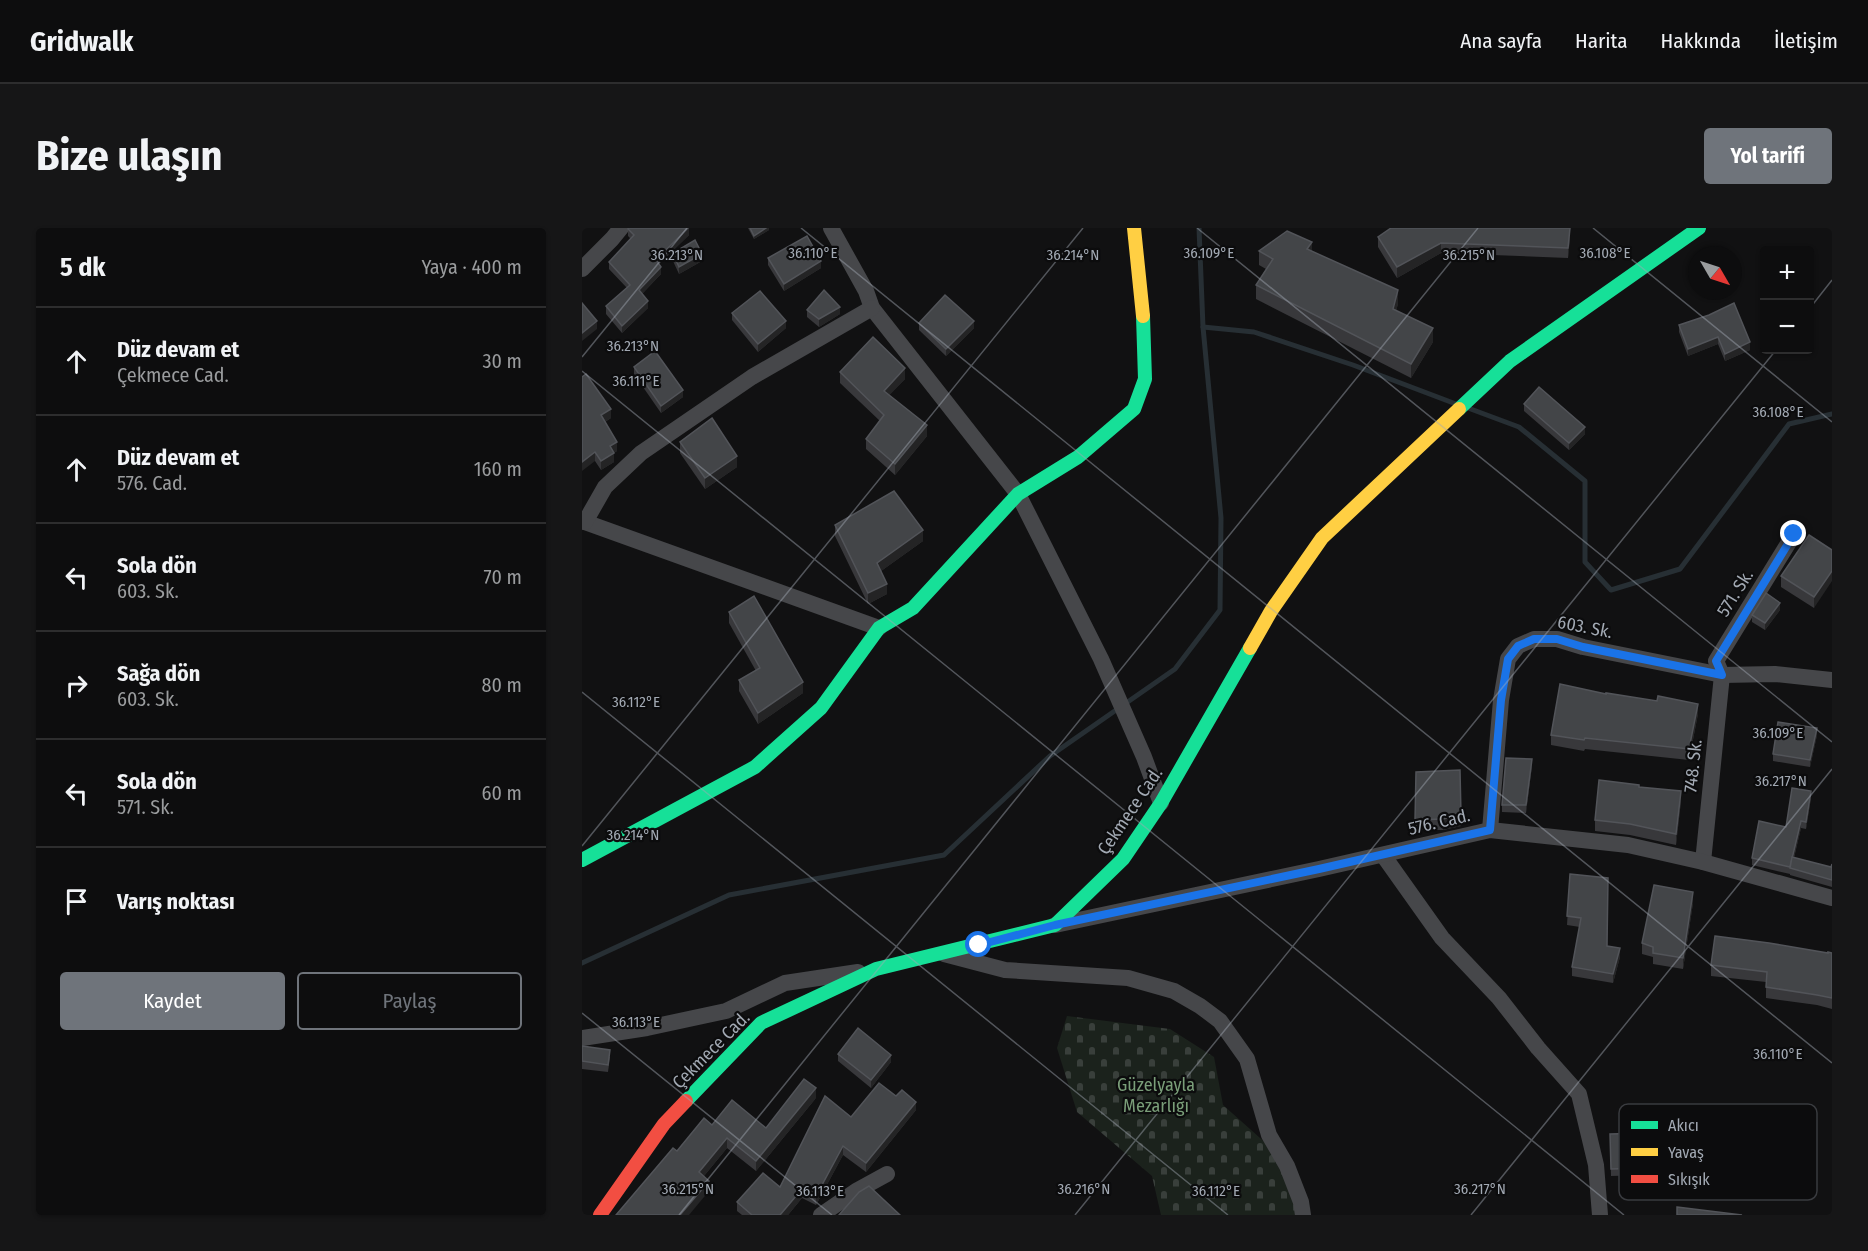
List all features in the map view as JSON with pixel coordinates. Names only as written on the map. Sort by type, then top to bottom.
[{"type":"street","points":[[582,269],[621,228]]},
{"type":"street","points":[[831,228],[866,291],[872,308],[1018,494],[1101,659],[1144,757],[1161,803]]},
{"type":"street","points":[[582,860],[755,767],[821,708],[879,628],[913,608],[1018,494],[1078,457],[1134,409],[1145,379],[1143,307],[1134,228]]},
{"type":"street","name":"Çekmece Cad.","points":[[600,1215],[664,1124],[761,1023],[876,969],[1055,925],[1123,859],[1161,803],[1271,610],[1322,538],[1510,361],[1699,228]]},
{"type":"street","points":[[872,308],[752,377],[641,453],[605,488],[584,522],[879,628]]},
{"type":"street","name":"571. Sk.","points":[[1722,675],[1716,661],[1794,534]]},
{"type":"street","name":"603. Sk.","points":[[1490,830],[1501,700],[1508,659],[1518,646],[1534,639],[1557,639],[1583,647],[1722,675],[1775,674],[1832,680]]},
{"type":"street","name":"748. Sk.","points":[[1702,862],[1722,675]]},
{"type":"street","name":"576. Cad.","points":[[1055,925],[1490,830],[1628,845],[1702,862],[1832,898]]},
{"type":"street","points":[[1383,855],[1442,938],[1498,998],[1579,1094],[1596,1165],[1600,1215]]},
{"type":"street","points":[[943,954],[1005,970],[1128,978],[1174,992],[1207,1011],[1220,1022],[1247,1059],[1269,1135],[1287,1166],[1302,1202],[1303,1215]]},
{"type":"street","points":[[582,1038],[647,1028],[726,1011],[785,983],[876,969]]},
{"type":"street","points":[[821,1215],[856,1191],[887,1174]]},
{"type":"green space","name":"Güzelyayla Mezarlığı","points":[[1067,1016],[1170,1029],[1214,1057],[1223,1105],[1269,1146],[1303,1215],[1161,1215],[1152,1176],[1077,1112],[1057,1048]]},
{"type":"building","points":[[628,228],[688,228],[656,260],[661,267],[639,290],[648,301],[622,326],[606,306],[630,285],[609,262],[634,235]]},
{"type":"building","points":[[750,228],[766,228],[754,236]]},
{"type":"building","points":[[1391,228],[1570,228],[1568,248],[1441,243],[1397,267],[1378,237]]},
{"type":"building","points":[[1287,231],[1312,242],[1307,249],[1398,290],[1393,309],[1433,328],[1411,364],[1256,285],[1273,259],[1259,251]]},
{"type":"building","points":[[807,236],[821,261],[784,284],[768,258]]},
{"type":"building","points":[[695,240],[702,254],[679,267],[673,253]]},
{"type":"building","points":[[824,290],[840,307],[819,319],[807,310]]},
{"type":"building","points":[[760,291],[786,321],[758,344],[732,313]]},
{"type":"building","points":[[945,295],[974,321],[946,349],[919,323]]},
{"type":"building","points":[[582,303],[597,321],[582,333]]},
{"type":"building","points":[[1734,303],[1750,342],[1725,354],[1718,337],[1688,349],[1679,325],[1709,315]]},
{"type":"building","points":[[873,337],[905,368],[884,391],[927,425],[895,464],[866,439],[884,415],[840,372]]},
{"type":"building","points":[[655,351],[683,390],[661,406],[634,367]]},
{"type":"building","points":[[586,374],[611,409],[601,415],[617,442],[610,446],[614,453],[601,461],[595,452],[582,462],[582,377]]},
{"type":"building","points":[[1539,387],[1585,427],[1569,443],[1524,404]]},
{"type":"building","points":[[712,418],[737,456],[705,478],[680,442]]},
{"type":"building","points":[[894,491],[923,530],[877,563],[887,584],[868,593],[835,525]]},
{"type":"building","points":[[1809,535],[1832,550],[1832,571],[1814,597],[1781,576]]},
{"type":"building","points":[[1766,593],[1780,603],[1765,623],[1752,615]]},
{"type":"building","points":[[754,596],[803,682],[758,713],[739,680],[760,668],[729,612]]},
{"type":"building","points":[[1560,684],[1606,694],[1657,701],[1658,696],[1698,704],[1689,749],[1551,735]]},
{"type":"building","points":[[1778,722],[1817,728],[1810,760],[1773,754]]},
{"type":"building","points":[[1506,758],[1532,759],[1526,805],[1502,805]]},
{"type":"building","points":[[1460,770],[1461,815],[1443,819],[1415,820],[1416,772]]},
{"type":"building","points":[[1599,780],[1681,791],[1676,834],[1630,824],[1595,820]]},
{"type":"building","points":[[1792,788],[1811,791],[1806,822],[1801,821],[1790,867],[1752,858],[1759,821],[1786,827]]},
{"type":"building","points":[[1792,857],[1831,867],[1832,864],[1832,880],[1790,868]]},
{"type":"building","points":[[1570,874],[1608,878],[1607,946],[1620,948],[1613,974],[1572,967],[1581,918],[1567,916]]},
{"type":"building","points":[[1654,885],[1693,892],[1683,958],[1653,953],[1653,947],[1642,943]]},
{"type":"building","points":[[1715,936],[1832,953],[1832,998],[1766,987],[1767,972],[1711,965]]},
{"type":"building","points":[[858,1028],[891,1055],[871,1080],[838,1054]]},
{"type":"building","points":[[582,1046],[610,1050],[608,1065],[582,1061]]},
{"type":"building","points":[[804,1079],[816,1088],[756,1161],[727,1138],[699,1172],[709,1181],[680,1215],[616,1215],[673,1148],[677,1151],[704,1118],[712,1125],[732,1100],[766,1128]]},
{"type":"building","points":[[879,1083],[896,1096],[902,1090],[916,1102],[866,1163],[843,1146],[816,1196],[802,1189],[780,1215],[752,1215],[737,1202],[763,1173],[780,1187],[825,1096],[851,1117]]},
{"type":"building","points":[[1610,1134],[1619,1134],[1619,1169],[1611,1169]]},
{"type":"building","points":[[869,1186],[900,1215],[839,1215],[859,1192]]},
{"type":"building","points":[[1677,1207],[1742,1215],[1677,1215]]},
{"type":"waterway","points":[[582,963],[729,895],[944,855],[1050,756],[1175,669],[1220,610],[1221,518],[1203,327],[1199,228]]},
{"type":"waterway","points":[[1203,327],[1254,332],[1353,365],[1456,404]]},
{"type":"waterway","points":[[1468,408],[1519,427],[1585,481],[1585,562],[1611,590],[1680,569],[1789,424],[1832,414]]},
{"type":"traffic: fast","points":[[1459,409],[1510,361],[1699,228]]},
{"type":"traffic: fast","points":[[582,860],[755,767],[821,708],[879,628],[913,608],[1018,494],[1078,457],[1134,409],[1145,379],[1143,316]]},
{"type":"traffic: fast","points":[[686,1101],[761,1023],[876,969],[1055,925],[1123,859],[1161,803],[1250,648]]},
{"type":"traffic: slow","points":[[1134,228],[1143,316]]},
{"type":"traffic: slow","points":[[1250,648],[1271,611],[1322,538],[1459,409]]},
{"type":"traffic: jam","points":[[600,1215],[664,1124],[686,1101]]},
{"type":"route","points":[[979,945],[1055,925],[1490,830],[1501,700],[1508,659],[1518,646],[1534,639],[1557,639],[1583,647],[1722,675],[1716,661],[1794,534]]}]
